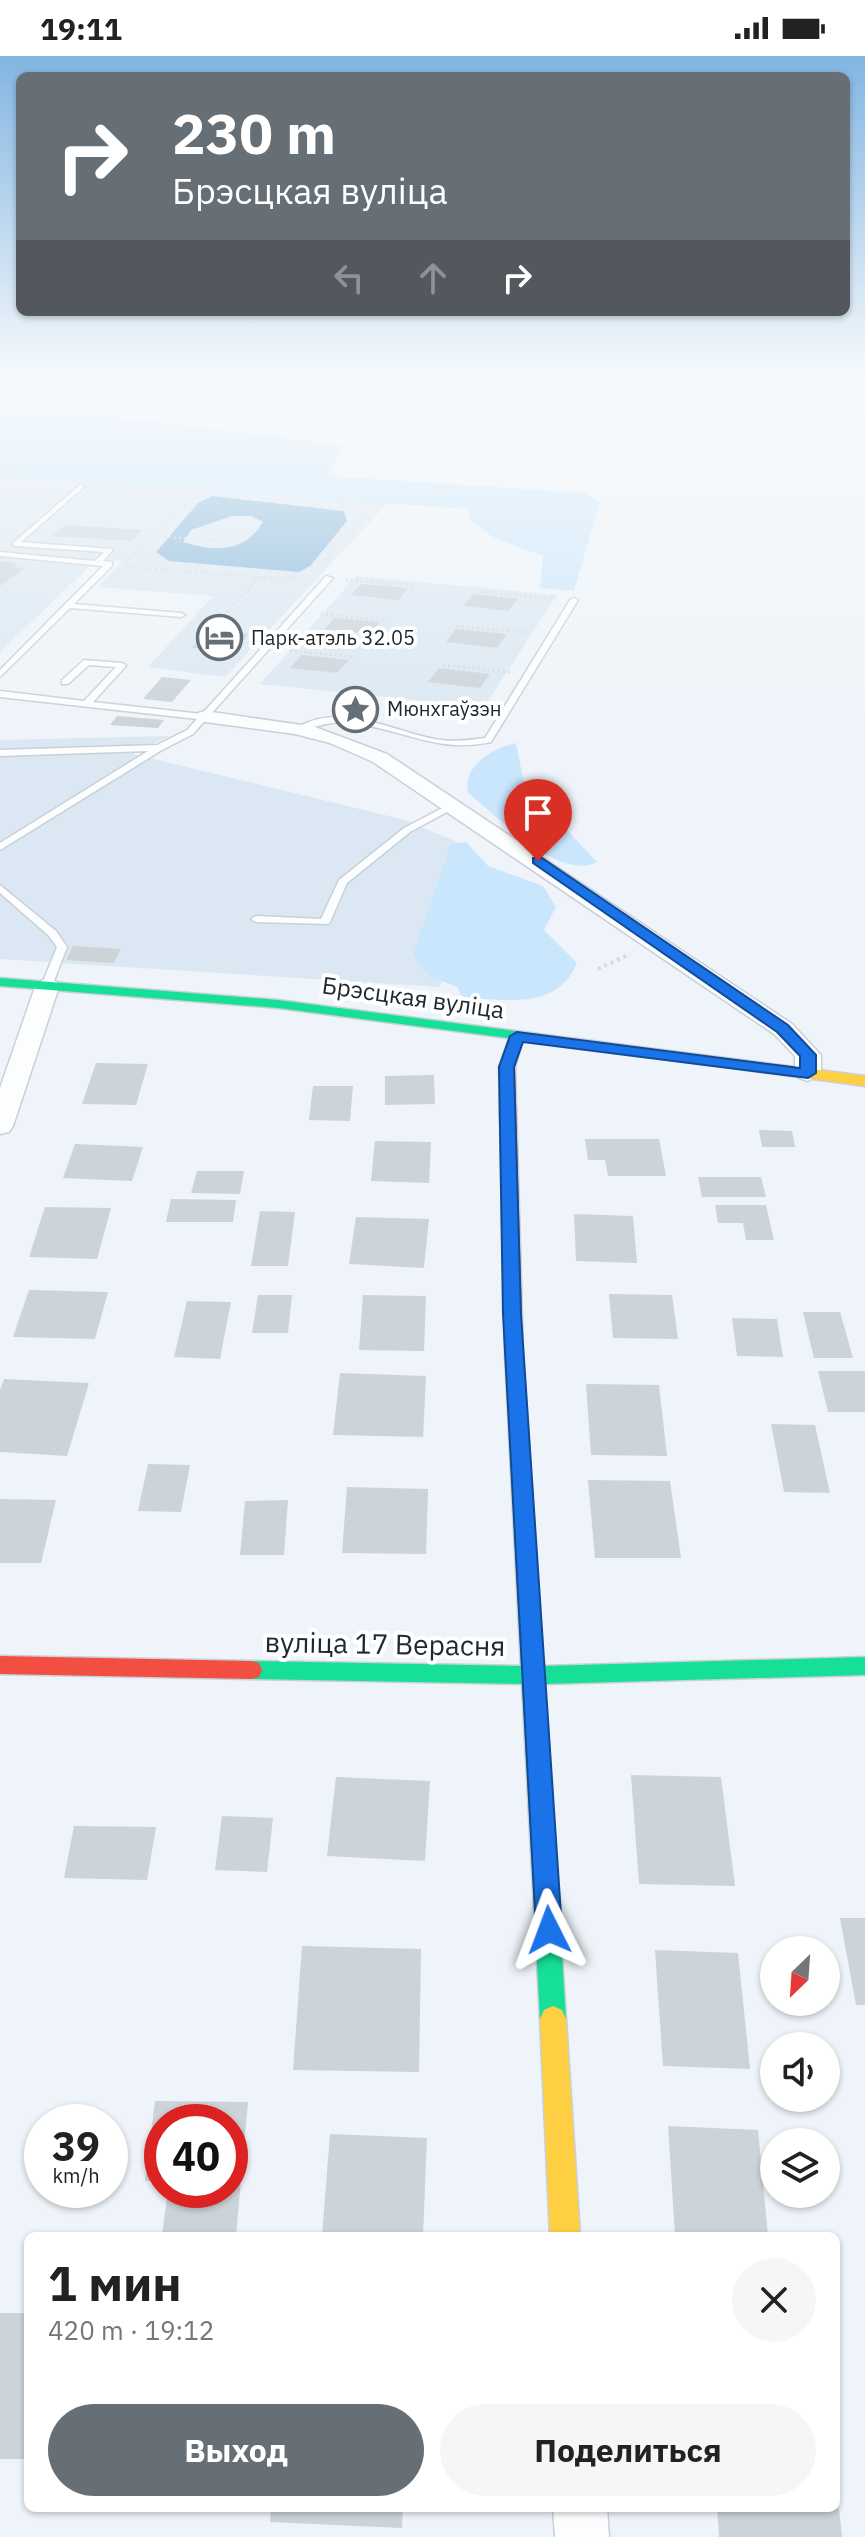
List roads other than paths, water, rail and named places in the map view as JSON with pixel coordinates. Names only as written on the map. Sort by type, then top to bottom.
[{"type":"street","points":[[205,717],[300,728],[341,738],[380,758],[455,805],[783,1029],[808,1055],[808,1073]]},
{"type":"street","name":"Брэсцкая вуліца","points":[[0,982],[278,1004],[865,1081]]},
{"type":"street","points":[[0,1126],[48,984]]},
{"type":"street","points":[[517,1036],[507,1067],[512,1314],[565,2232]]},
{"type":"street","name":"вуліца 17 Верасня","points":[[0,1665],[535,1675],[865,1666]]},
{"type":"street","points":[[580,2512],[582,2537]]},
{"type":"lane","points":[[70,497],[15,544],[110,550],[98,562]]},
{"type":"lane","points":[[0,554],[109,564],[0,675]]},
{"type":"lane","points":[[0,847],[190,732],[329,578]]},
{"type":"lane","points":[[300,728],[314,721],[346,718],[450,746],[469,746],[488,740],[574,600]]},
{"type":"lane","points":[[69,606],[181,615]]},
{"type":"lane","points":[[65,682],[87,662],[122,665],[86,704]]},
{"type":"lane","points":[[0,694],[205,717]]},
{"type":"lane","points":[[0,753],[159,748]]},
{"type":"lane","points":[[256,919],[325,922],[343,882],[407,830],[455,805]]},
{"type":"lane","points":[[0,888],[52,933],[62,947],[48,984]]},
{"type":"place","name":"Парк-атэль 32.05","points":[[220,638]]},
{"type":"place","name":"Мюнхгаўзэн","points":[[356,709]]}]
